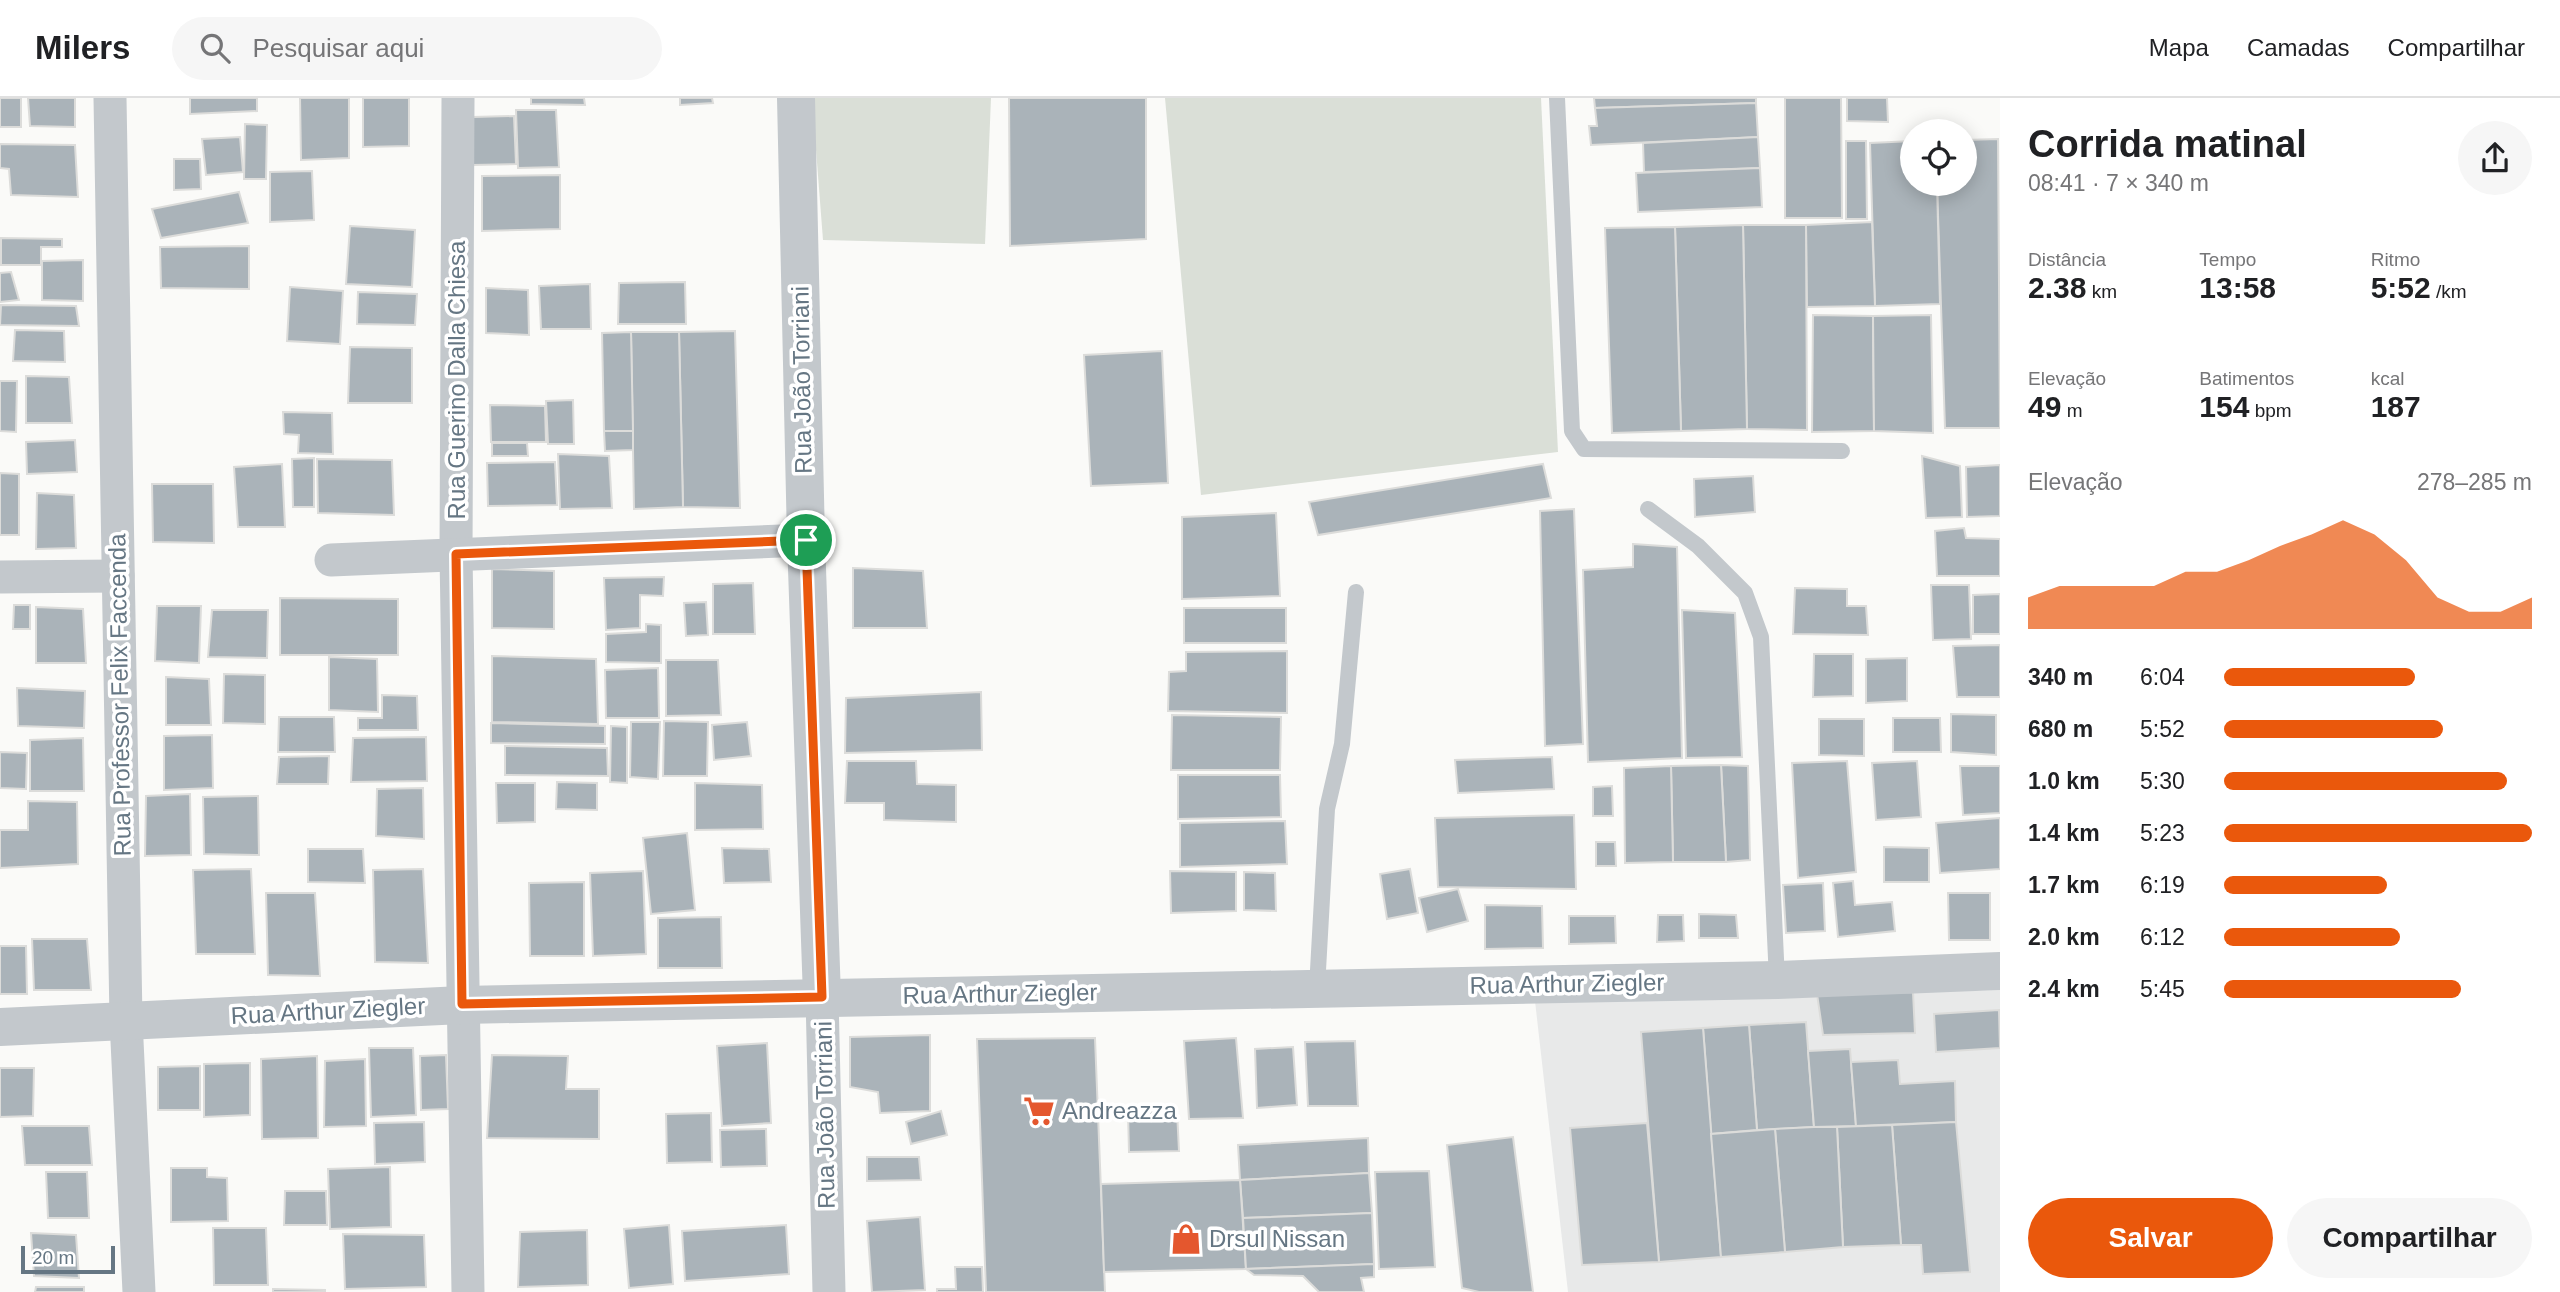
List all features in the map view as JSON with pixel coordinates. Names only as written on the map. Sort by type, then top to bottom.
[{"type":"street","name":"Rua Professor Felix Faccenda","points":[[110,98],[126,1020],[139,1292]]},
{"type":"street","name":"Rua Guerino Dalla Chiesa","points":[[458,98],[456,554],[468,1292]]},
{"type":"street","name":"Rua João Torriani","points":[[796,98],[806,540],[829,1292]]},
{"type":"street","points":[[331,560],[806,540]]},
{"type":"street","points":[[0,577],[118,576]]},
{"type":"street","name":"Rua Arthur Ziegler","points":[[0,1027],[462,1004],[1777,980],[2000,971]]},
{"type":"lane","points":[[1557,98],[1572,431],[1584,449],[1842,451]]},
{"type":"lane","points":[[1648,509],[1698,546],[1745,593],[1760,637],[1777,980]]},
{"type":"lane","points":[[1317,988],[1327,808],[1342,744],[1356,592]]},
{"type":"shaded area","points":[[812,98],[991,98],[985,244],[823,240]]},
{"type":"shaded area","points":[[1165,98],[1541,98],[1558,452],[1201,495]]},
{"type":"shaded area","points":[[2000,990],[2000,1292],[1568,1292],[1535,1001]]},
{"type":"building","points":[[0,98],[21,98],[21,127],[0,127]]},
{"type":"building","points":[[28,98],[75,98],[75,127],[30,126]]},
{"type":"building","points":[[190,98],[257,98],[257,111],[190,114]]},
{"type":"building","points":[[300,98],[349,98],[349,158],[301,160]]},
{"type":"building","points":[[363,98],[409,98],[409,146],[363,147]]},
{"type":"building","points":[[531,98],[584,98],[585,105],[531,104]]},
{"type":"building","points":[[680,98],[712,98],[713,103],[680,105]]},
{"type":"building","points":[[1009,98],[1146,98],[1146,239],[1010,246]]},
{"type":"building","points":[[1594,98],[1756,98],[1756,103],[1595,108]]},
{"type":"building","points":[[1785,98],[1841,98],[1842,218],[1785,218]]},
{"type":"building","points":[[1847,98],[1887,98],[1888,122],[1847,121]]},
{"type":"building","points":[[1756,103],[1758,137],[1591,145],[1589,126],[1597,126],[1595,108]]},
{"type":"building","points":[[516,110],[556,110],[559,167],[518,168]]},
{"type":"building","points":[[514,116],[516,164],[473,165],[473,117]]},
{"type":"building","points":[[245,124],[267,125],[266,179],[244,179]]},
{"type":"building","points":[[240,137],[243,172],[206,175],[202,139]]},
{"type":"building","points":[[1758,137],[1760,168],[1644,172],[1643,143]]},
{"type":"building","points":[[1998,139],[2000,428],[1945,428],[1937,196],[1977,196],[1977,140]]},
{"type":"building","points":[[1846,141],[1866,141],[1867,219],[1846,219]]},
{"type":"building","points":[[1900,142],[1900,196],[1937,196],[1940,304],[1875,306],[1870,143]]},
{"type":"building","points":[[0,144],[75,145],[78,197],[11,195],[9,169],[0,168]]},
{"type":"building","points":[[174,159],[200,159],[201,189],[174,190]]},
{"type":"building","points":[[1760,168],[1762,207],[1638,212],[1636,173]]},
{"type":"building","points":[[312,171],[314,220],[270,222],[270,172]]},
{"type":"building","points":[[560,175],[560,229],[482,231],[482,176]]},
{"type":"building","points":[[239,192],[248,223],[161,238],[152,209]]},
{"type":"building","points":[[1872,222],[1875,306],[1807,307],[1806,225]]},
{"type":"building","points":[[1743,225],[1806,225],[1807,430],[1747,429]]},
{"type":"building","points":[[1743,225],[1747,429],[1681,431],[1675,227]]},
{"type":"building","points":[[350,226],[415,230],[412,287],[346,284]]},
{"type":"building","points":[[1675,227],[1681,431],[1612,433],[1605,228]]},
{"type":"building","points":[[1,238],[62,239],[62,247],[41,247],[41,265],[1,265]]},
{"type":"building","points":[[249,246],[249,289],[161,288],[160,247]]},
{"type":"building","points":[[83,260],[83,301],[42,300],[42,261]]},
{"type":"building","points":[[11,272],[19,300],[0,302],[0,273]]},
{"type":"building","points":[[685,282],[686,324],[618,324],[619,283]]},
{"type":"building","points":[[590,284],[591,329],[541,329],[539,286]]},
{"type":"building","points":[[290,287],[343,291],[340,344],[287,341]]},
{"type":"building","points":[[486,288],[528,290],[529,335],[486,333]]},
{"type":"building","points":[[358,292],[417,294],[415,325],[357,324]]},
{"type":"building","points":[[1,305],[76,306],[79,326],[0,325]]},
{"type":"building","points":[[1813,315],[1873,316],[1874,431],[1812,432]]},
{"type":"building","points":[[1931,315],[1933,433],[1874,431],[1873,316]]},
{"type":"building","points":[[15,330],[64,331],[65,362],[13,361]]},
{"type":"building","points":[[735,331],[740,508],[683,507],[679,332]]},
{"type":"building","points":[[631,332],[679,332],[683,507],[634,509]]},
{"type":"building","points":[[631,332],[633,431],[604,431],[602,333]]},
{"type":"building","points":[[350,347],[412,348],[412,403],[348,403]]},
{"type":"building","points":[[1162,351],[1168,483],[1091,486],[1084,355]]},
{"type":"building","points":[[26,376],[69,377],[72,423],[26,423]]},
{"type":"building","points":[[0,381],[17,381],[16,432],[0,431]]},
{"type":"building","points":[[573,400],[574,444],[548,444],[546,401]]},
{"type":"building","points":[[490,405],[545,406],[546,442],[491,442]]},
{"type":"building","points":[[283,412],[332,413],[333,454],[298,453],[299,435],[284,434]]},
{"type":"building","points":[[604,431],[633,431],[633,450],[605,451]]},
{"type":"building","points":[[75,440],[77,472],[27,474],[26,442]]},
{"type":"building","points":[[492,443],[527,443],[528,456],[492,456]]},
{"type":"building","points":[[558,454],[609,456],[612,508],[560,509]]},
{"type":"building","points":[[1922,456],[1960,466],[1962,517],[1926,518]]},
{"type":"building","points":[[314,458],[314,507],[293,507],[292,459]]},
{"type":"building","points":[[317,459],[392,460],[394,515],[318,513]]},
{"type":"building","points":[[555,462],[557,505],[488,506],[487,463]]},
{"type":"building","points":[[282,464],[285,527],[238,527],[234,467]]},
{"type":"building","points":[[1543,464],[1551,498],[1318,535],[1309,502]]},
{"type":"building","points":[[2000,465],[2000,516],[1967,517],[1966,467]]},
{"type":"building","points":[[0,473],[19,474],[19,535],[0,535]]},
{"type":"building","points":[[1753,476],[1755,512],[1695,517],[1694,479]]},
{"type":"building","points":[[152,484],[213,484],[214,543],[153,542]]},
{"type":"building","points":[[37,493],[74,495],[76,548],[36,549]]},
{"type":"building","points":[[1574,509],[1583,744],[1545,746],[1540,511]]},
{"type":"building","points":[[1276,513],[1280,596],[1182,599],[1182,517]]},
{"type":"building","points":[[1964,528],[1966,538],[2000,539],[2000,576],[1937,576],[1935,531]]},
{"type":"building","points":[[1633,544],[1677,547],[1682,758],[1588,762],[1583,570],[1633,567]]},
{"type":"building","points":[[853,568],[923,571],[927,628],[853,628]]},
{"type":"building","points":[[492,569],[554,571],[554,629],[492,628]]},
{"type":"building","points":[[664,577],[663,596],[640,595],[640,628],[606,630],[604,578]]},
{"type":"building","points":[[753,583],[755,634],[713,634],[713,584]]},
{"type":"building","points":[[1931,585],[1969,585],[1971,639],[1933,640]]},
{"type":"building","points":[[1795,588],[1847,589],[1847,606],[1866,606],[1868,635],[1793,634]]},
{"type":"building","points":[[2000,594],[2000,634],[1973,634],[1973,595]]},
{"type":"building","points":[[280,598],[398,599],[398,655],[280,655]]},
{"type":"building","points":[[706,602],[708,635],[686,636],[684,603]]},
{"type":"building","points":[[14,605],[30,605],[30,629],[13,629]]},
{"type":"building","points":[[157,606],[201,606],[199,663],[155,661]]},
{"type":"building","points":[[36,607],[83,609],[86,663],[36,663]]},
{"type":"building","points":[[1184,608],[1286,608],[1286,643],[1184,643]]},
{"type":"building","points":[[212,610],[268,610],[267,658],[208,657]]},
{"type":"building","points":[[1682,610],[1735,613],[1742,757],[1686,758]]},
{"type":"building","points":[[646,624],[661,625],[661,663],[606,662],[606,634],[646,632]]},
{"type":"building","points":[[2000,645],[2000,697],[1957,697],[1953,646]]},
{"type":"building","points":[[1287,651],[1287,713],[1168,711],[1169,672],[1186,671],[1186,652]]},
{"type":"building","points":[[1814,654],[1853,654],[1853,696],[1813,697]]},
{"type":"building","points":[[492,656],[596,659],[598,724],[492,722]]},
{"type":"building","points":[[329,657],[377,659],[378,712],[329,710]]},
{"type":"building","points":[[1907,658],[1907,701],[1866,703],[1866,659]]},
{"type":"building","points":[[666,660],[718,660],[721,715],[666,716]]},
{"type":"building","points":[[658,668],[659,718],[606,718],[605,670]]},
{"type":"building","points":[[224,674],[265,675],[265,724],[223,723]]},
{"type":"building","points":[[166,677],[209,679],[211,725],[166,725]]},
{"type":"building","points":[[17,688],[85,691],[84,728],[18,726]]},
{"type":"building","points":[[981,692],[982,750],[845,753],[846,698]]},
{"type":"building","points":[[382,695],[417,696],[418,730],[358,730],[358,718],[382,718]]},
{"type":"building","points":[[1951,714],[1996,715],[1996,755],[1951,752]]},
{"type":"building","points":[[1172,715],[1281,717],[1280,770],[1171,770]]},
{"type":"building","points":[[279,717],[334,717],[335,752],[278,752]]},
{"type":"building","points":[[1893,718],[1940,718],[1941,752],[1893,752]]},
{"type":"building","points":[[1819,719],[1864,719],[1864,756],[1819,755]]},
{"type":"building","points":[[664,721],[708,722],[707,776],[663,776]]},
{"type":"building","points":[[631,722],[660,722],[658,779],[630,777]]},
{"type":"building","points":[[747,722],[751,756],[714,760],[712,725]]},
{"type":"building","points":[[491,723],[605,726],[605,744],[491,743]]},
{"type":"building","points":[[611,726],[627,727],[627,783],[610,782]]},
{"type":"building","points":[[212,735],[213,788],[164,790],[164,736]]},
{"type":"building","points":[[426,737],[427,781],[351,782],[353,738]]},
{"type":"building","points":[[83,738],[84,791],[30,791],[30,740]]},
{"type":"building","points":[[505,746],[607,748],[608,776],[505,775]]},
{"type":"building","points":[[0,752],[27,753],[26,789],[0,788]]},
{"type":"building","points":[[329,756],[328,784],[277,784],[279,757]]},
{"type":"building","points":[[1552,757],[1554,789],[1458,793],[1455,760]]},
{"type":"building","points":[[847,761],[916,761],[917,784],[956,785],[956,822],[884,820],[884,803],[845,803]]},
{"type":"building","points":[[1847,761],[1856,872],[1798,878],[1792,763]]},
{"type":"building","points":[[1917,761],[1921,817],[1876,820],[1872,763]]},
{"type":"building","points":[[1721,765],[1748,766],[1750,860],[1726,862]]},
{"type":"building","points":[[1721,765],[1726,862],[1673,862],[1671,766]]},
{"type":"building","points":[[1671,766],[1673,862],[1625,863],[1624,768]]},
{"type":"building","points":[[1960,766],[2000,766],[2000,813],[1963,815]]},
{"type":"building","points":[[1178,775],[1280,775],[1281,817],[1178,819]]},
{"type":"building","points":[[557,782],[597,783],[597,810],[556,809]]},
{"type":"building","points":[[496,783],[535,783],[535,822],[497,823]]},
{"type":"building","points":[[695,783],[762,785],[763,829],[695,830]]},
{"type":"building","points":[[1612,786],[1613,816],[1593,816],[1593,787]]},
{"type":"building","points":[[423,788],[424,839],[376,836],[377,789]]},
{"type":"building","points":[[190,794],[191,855],[145,856],[146,796]]},
{"type":"building","points":[[258,796],[259,855],[204,854],[203,797]]},
{"type":"building","points":[[28,801],[77,802],[78,864],[0,868],[0,830],[28,830]]},
{"type":"building","points":[[1574,815],[1576,889],[1438,887],[1435,818]]},
{"type":"building","points":[[2000,818],[2000,869],[1940,873],[1936,823]]},
{"type":"building","points":[[1285,821],[1287,864],[1180,867],[1180,823]]},
{"type":"building","points":[[687,833],[695,910],[651,914],[643,838]]},
{"type":"building","points":[[1596,842],[1615,842],[1616,866],[1596,866]]},
{"type":"building","points":[[1884,847],[1929,848],[1929,882],[1884,882]]},
{"type":"building","points":[[722,848],[769,849],[771,882],[724,883]]},
{"type":"building","points":[[308,849],[363,849],[365,883],[308,882]]},
{"type":"building","points":[[251,869],[255,954],[196,954],[193,870]]},
{"type":"building","points":[[423,869],[428,963],[375,962],[373,870]]},
{"type":"building","points":[[1410,869],[1418,913],[1387,919],[1380,874]]},
{"type":"building","points":[[643,871],[646,954],[593,956],[590,873]]},
{"type":"building","points":[[1170,871],[1236,872],[1236,911],[1171,913]]},
{"type":"building","points":[[1244,872],[1275,873],[1276,911],[1244,910]]},
{"type":"building","points":[[1853,881],[1855,905],[1892,902],[1895,931],[1838,937],[1833,883]]},
{"type":"building","points":[[584,882],[584,956],[530,956],[529,883]]},
{"type":"building","points":[[1823,883],[1825,931],[1786,933],[1783,885]]},
{"type":"building","points":[[1458,889],[1468,921],[1427,932],[1419,898]]},
{"type":"building","points":[[266,893],[315,893],[320,976],[268,975]]},
{"type":"building","points":[[1948,893],[1990,893],[1990,940],[1949,940]]},
{"type":"building","points":[[1485,905],[1542,906],[1543,948],[1485,949]]},
{"type":"building","points":[[1699,914],[1736,915],[1738,938],[1699,938]]},
{"type":"building","points":[[1658,915],[1683,915],[1684,941],[1657,942]]},
{"type":"building","points":[[1569,916],[1615,916],[1616,943],[1569,944]]},
{"type":"building","points":[[721,917],[722,968],[658,968],[658,918]]},
{"type":"building","points":[[32,939],[87,939],[91,990],[34,990]]},
{"type":"building","points":[[0,946],[26,946],[27,994],[0,994]]},
{"type":"building","points":[[1913,992],[1915,1033],[1823,1035],[1817,994]]},
{"type":"building","points":[[1999,1010],[2000,1048],[1936,1052],[1934,1014]]},
{"type":"building","points":[[1806,1022],[1814,1127],[1757,1130],[1749,1025]]},
{"type":"building","points":[[1749,1025],[1757,1130],[1711,1134],[1703,1028]]},
{"type":"building","points":[[1703,1028],[1721,1257],[1659,1262],[1641,1032]]},
{"type":"building","points":[[930,1035],[930,1111],[880,1113],[878,1092],[850,1087],[850,1037]]},
{"type":"building","name":"Andreazza","points":[[1095,1038],[1105,1292],[986,1292],[977,1039]]},
{"type":"building","points":[[1236,1038],[1243,1118],[1189,1119],[1184,1041]]},
{"type":"building","points":[[1355,1041],[1358,1106],[1308,1106],[1305,1042]]},
{"type":"building","points":[[767,1043],[771,1123],[722,1126],[717,1046]]},
{"type":"building","points":[[1293,1047],[1297,1105],[1257,1108],[1255,1049]]},
{"type":"building","points":[[369,1048],[413,1048],[416,1115],[371,1117]]},
{"type":"building","points":[[1850,1049],[1856,1126],[1814,1127],[1808,1051]]},
{"type":"building","points":[[446,1055],[448,1109],[421,1110],[420,1056]]},
{"type":"building","points":[[492,1055],[568,1056],[566,1089],[599,1089],[599,1139],[487,1138]]},
{"type":"building","points":[[317,1056],[318,1138],[262,1139],[261,1059]]},
{"type":"building","points":[[365,1059],[366,1126],[324,1127],[325,1061]]},
{"type":"building","points":[[1898,1060],[1900,1084],[1955,1081],[1956,1122],[1856,1126],[1851,1062]]},
{"type":"building","points":[[250,1063],[250,1115],[204,1117],[204,1064]]},
{"type":"building","points":[[200,1066],[200,1110],[158,1110],[158,1067]]},
{"type":"building","points":[[0,1068],[34,1068],[33,1116],[0,1117]]},
{"type":"building","points":[[941,1111],[947,1135],[911,1144],[906,1122]]},
{"type":"building","points":[[1177,1111],[1179,1151],[1129,1152],[1128,1112]]},
{"type":"building","points":[[711,1113],[712,1162],[667,1163],[666,1114]]},
{"type":"building","points":[[424,1122],[425,1162],[375,1164],[374,1123]]},
{"type":"building","points":[[1956,1122],[1970,1272],[1923,1274],[1921,1245],[1901,1245],[1892,1125]]},
{"type":"building","points":[[1647,1123],[1659,1262],[1582,1265],[1570,1128]]},
{"type":"building","points":[[1892,1125],[1901,1245],[1843,1247],[1837,1127]]},
{"type":"building","points":[[22,1126],[89,1126],[92,1165],[25,1165]]},
{"type":"building","points":[[1837,1127],[1843,1247],[1785,1252],[1775,1129]]},
{"type":"building","points":[[766,1129],[767,1166],[721,1167],[720,1130]]},
{"type":"building","points":[[1775,1129],[1785,1252],[1721,1257],[1711,1134]]},
{"type":"building","points":[[1513,1137],[1533,1292],[1479,1292],[1462,1288],[1447,1145]]},
{"type":"building","points":[[1368,1138],[1369,1173],[1240,1180],[1238,1145]]},
{"type":"building","points":[[867,1157],[919,1157],[921,1180],[867,1181]]},
{"type":"building","points":[[390,1167],[391,1227],[330,1229],[328,1169]]},
{"type":"building","points":[[171,1168],[207,1168],[207,1177],[227,1178],[228,1221],[171,1222]]},
{"type":"building","points":[[1429,1171],[1435,1267],[1379,1269],[1375,1172]]},
{"type":"building","points":[[46,1172],[87,1172],[89,1218],[48,1218]]},
{"type":"building","points":[[1369,1173],[1372,1213],[1243,1218],[1240,1180]]},
{"type":"building","points":[[1240,1180],[1246,1269],[1104,1272],[1101,1184]]},
{"type":"building","points":[[285,1191],[326,1191],[327,1225],[284,1225]]},
{"type":"building","points":[[1372,1213],[1374,1264],[1246,1269],[1243,1218]]},
{"type":"building","points":[[920,1217],[925,1290],[872,1292],[867,1221]]},
{"type":"building","points":[[669,1225],[673,1284],[629,1288],[624,1229]]},
{"type":"building","points":[[786,1225],[789,1274],[685,1281],[682,1231]]},
{"type":"building","points":[[213,1228],[266,1228],[268,1285],[214,1285]]},
{"type":"building","points":[[587,1230],[588,1285],[518,1287],[520,1232]]},
{"type":"building","points":[[31,1233],[76,1235],[79,1278],[34,1276]]},
{"type":"building","points":[[343,1234],[424,1235],[426,1287],[345,1289]]},
{"type":"building","points":[[1374,1264],[1374,1277],[1361,1278],[1364,1292],[1319,1292],[1303,1276],[1254,1275],[1246,1269]]},
{"type":"building","points":[[955,1267],[982,1267],[983,1292],[937,1292],[937,1289],[956,1289]]},
{"type":"building","points":[[36,1287],[84,1287],[84,1292],[35,1292]]},
{"type":"building","points":[[273,1289],[325,1290],[325,1292],[273,1292]]},
{"type":"place","name":"Andreazza","points":[[1039,1111]]},
{"type":"place","name":"Drsul Nissan","points":[[1186,1239]]},
{"type":"route","points":[[806,540],[822,997],[462,1004],[456,554],[806,540]]}]
